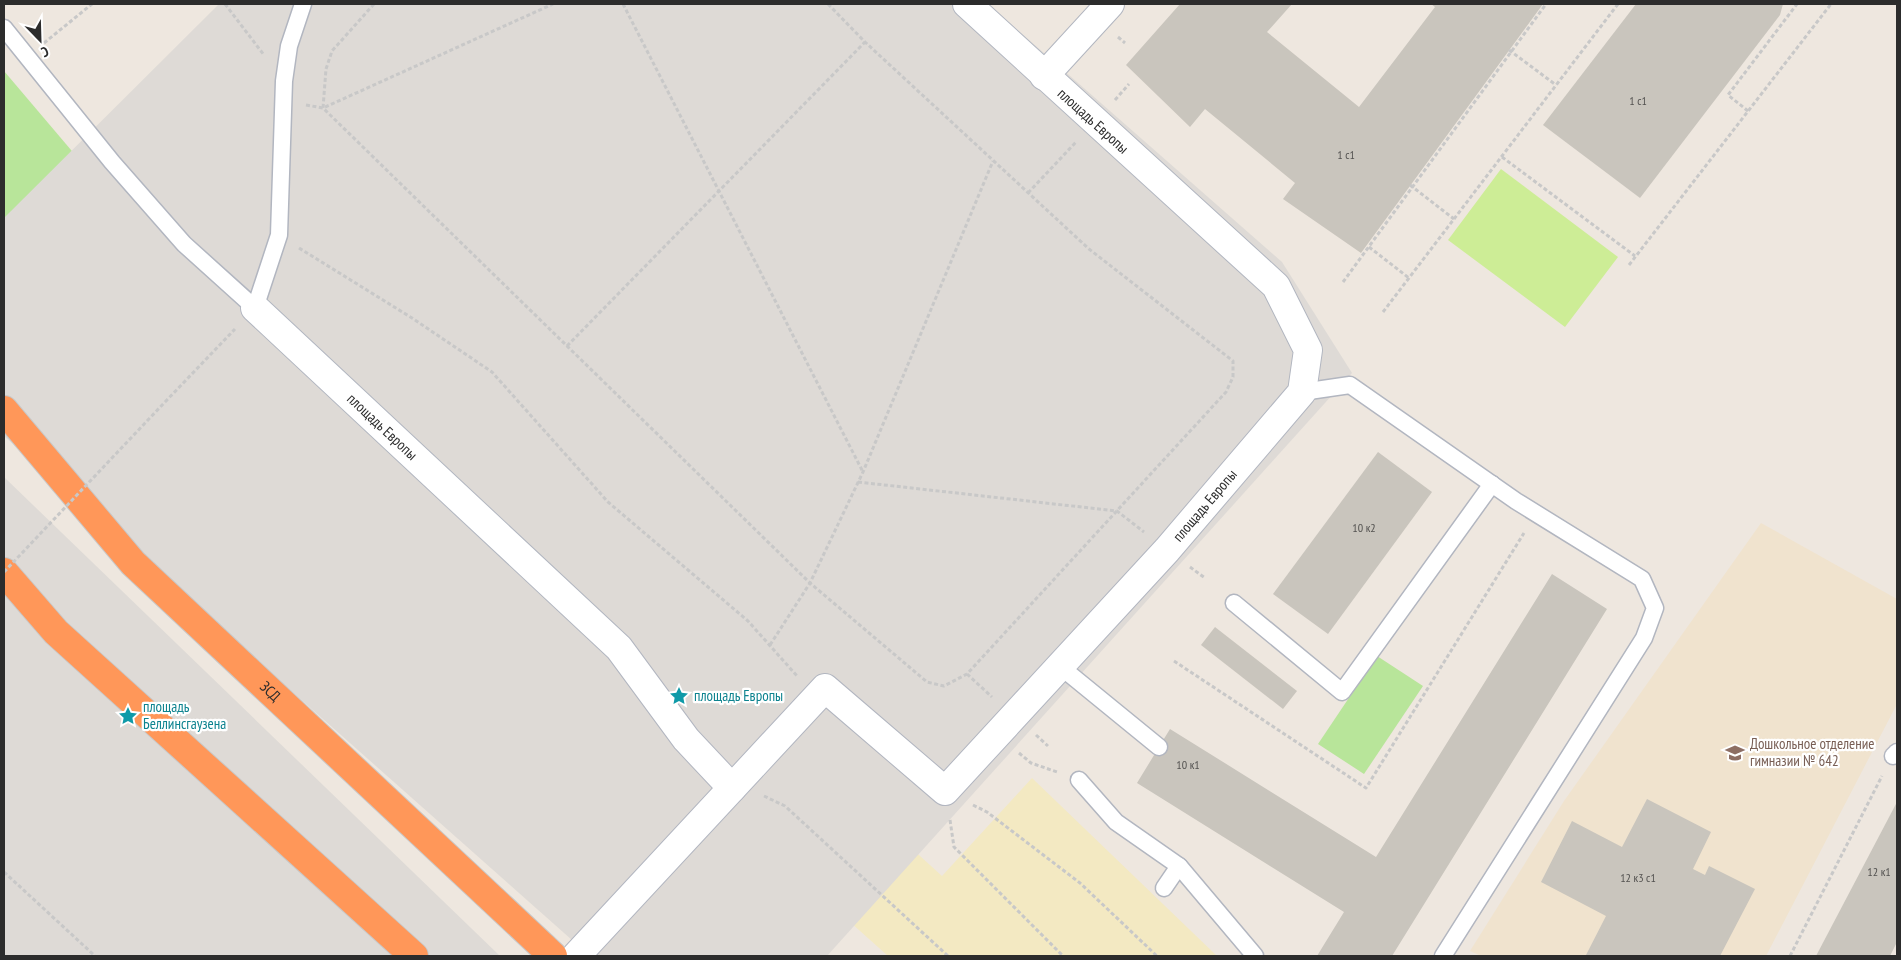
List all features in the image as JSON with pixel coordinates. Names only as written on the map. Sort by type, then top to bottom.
[{"type":"highway","name":"ЗСД","points":[[4,410],[133,562],[553,956]]},
{"type":"highway","points":[[4,572],[56,632],[414,956]]},
{"type":"street","name":"площадь Европы","points":[[945,791],[1167,550],[1302,392],[1308,350],[1276,286],[967,4]]},
{"type":"street","points":[[1044,76],[1110,4]]},
{"type":"street","name":"площадь Европы","points":[[254,308],[619,648],[686,739],[732,788]]},
{"type":"street","points":[[576,956],[825,688],[945,791]]},
{"type":"lane","points":[[4,28],[112,162],[184,244],[254,308],[278,235],[284,82],[289,46],[303,4]]},
{"type":"lane","points":[[1302,392],[1350,385],[1492,484],[1642,579],[1655,608],[1644,638],[1443,956]]},
{"type":"lane","points":[[1234,604],[1342,692],[1492,484]]},
{"type":"lane","points":[[1061,667],[1159,747]]},
{"type":"lane","points":[[1079,780],[1116,822],[1179,866],[1255,956]]},
{"type":"lane","points":[[1164,888],[1179,866]]},
{"type":"path","points":[[26,57],[92,4]]},
{"type":"path","points":[[225,4],[284,82]]},
{"type":"path","points":[[323,108],[326,69],[332,51],[374,4]]},
{"type":"path","points":[[283,101],[323,108],[553,4]]},
{"type":"path","points":[[623,4],[863,472]]},
{"type":"path","points":[[323,108],[810,583],[927,682],[944,686],[967,674],[1226,392],[1233,376],[1233,361],[1089,249],[865,42],[828,4]]},
{"type":"path","points":[[1343,282],[1411,186],[1546,4]]},
{"type":"path","points":[[1383,312],[1618,4]]},
{"type":"path","points":[[1748,111],[1728,95],[1798,4]]},
{"type":"path","points":[[1628,265],[1831,4]]},
{"type":"path","points":[[567,346],[865,42]]},
{"type":"path","points":[[1510,51],[1556,86]]},
{"type":"path","points":[[1502,156],[1635,256]]},
{"type":"path","points":[[770,645],[810,583],[863,472],[993,161]]},
{"type":"path","points":[[1411,186],[1454,219]]},
{"type":"path","points":[[278,235],[412,318],[492,372],[608,502],[748,621],[816,697]]},
{"type":"path","points":[[1369,247],[1409,278]]},
{"type":"path","points":[[4,572],[254,308]]},
{"type":"path","points":[[858,482],[1117,510],[1204,578]]},
{"type":"path","points":[[998,734],[1031,763],[1079,780]]},
{"type":"path","points":[[1790,956],[1895,754]]},
{"type":"path","points":[[732,788],[761,795],[784,806],[948,956]]},
{"type":"path","points":[[945,791],[954,847],[1064,956]]},
{"type":"path","points":[[945,791],[987,812],[1080,883],[1157,956]]},
{"type":"path","points":[[4,872],[95,956]]},
{"type":"shaded area","name":"площадь Европы","points":[[219,4],[988,4],[1282,262],[1352,373],[827,956],[590,956],[4,436],[4,218]]},
{"type":"shaded area","name":"площадь Беллинсгаузена","points":[[4,477],[500,956],[4,956]]},
{"type":"shaded area","name":"Дошкольное отделение гимназии № 642","points":[[1761,523],[1897,599],[1897,704],[1766,956],[1481,956],[1470,951],[1564,801]]},
{"type":"green space","points":[[4,71],[200,302],[4,319]]},
{"type":"green space","points":[[1501,169],[1618,257],[1565,327],[1448,240]]},
{"type":"green space","points":[[1377,656],[1423,686],[1364,774],[1318,744]]},
{"type":"sand","points":[[1032,778],[1217,956],[888,956],[744,827],[840,783],[942,876]]},
{"type":"building","points":[[1180,4],[1292,4],[1267,32],[1359,107],[1435,7],[1431,4],[1543,4],[1361,253],[1283,199],[1295,183],[1205,109],[1190,127],[1126,65]]},
{"type":"building","points":[[1636,4],[1783,4],[1780,15],[1640,198],[1543,125]]},
{"type":"building","points":[[1378,452],[1432,492],[1328,634],[1273,594]]},
{"type":"building","points":[[1552,574],[1607,609],[1392,956],[1317,956],[1344,912],[1137,783],[1170,729],[1376,857]]},
{"type":"building","points":[[1215,627],[1297,691],[1283,709],[1201,645]]},
{"type":"building","points":[[1647,799],[1711,832],[1693,869],[1705,875],[1709,866],[1755,889],[1720,956],[1586,955],[1606,916],[1541,882],[1572,821],[1622,847]]},
{"type":"building","points":[[1897,802],[1897,942],[1890,956],[1816,956]]},
{"type":"place","name":"площадь Европы","points":[[679,696]]},
{"type":"place","name":"площадь Беллинсгаузена","points":[[128,716]]},
{"type":"place","name":"Дошкольное отделение гимназии № 642","points":[[1735,753]]}]
